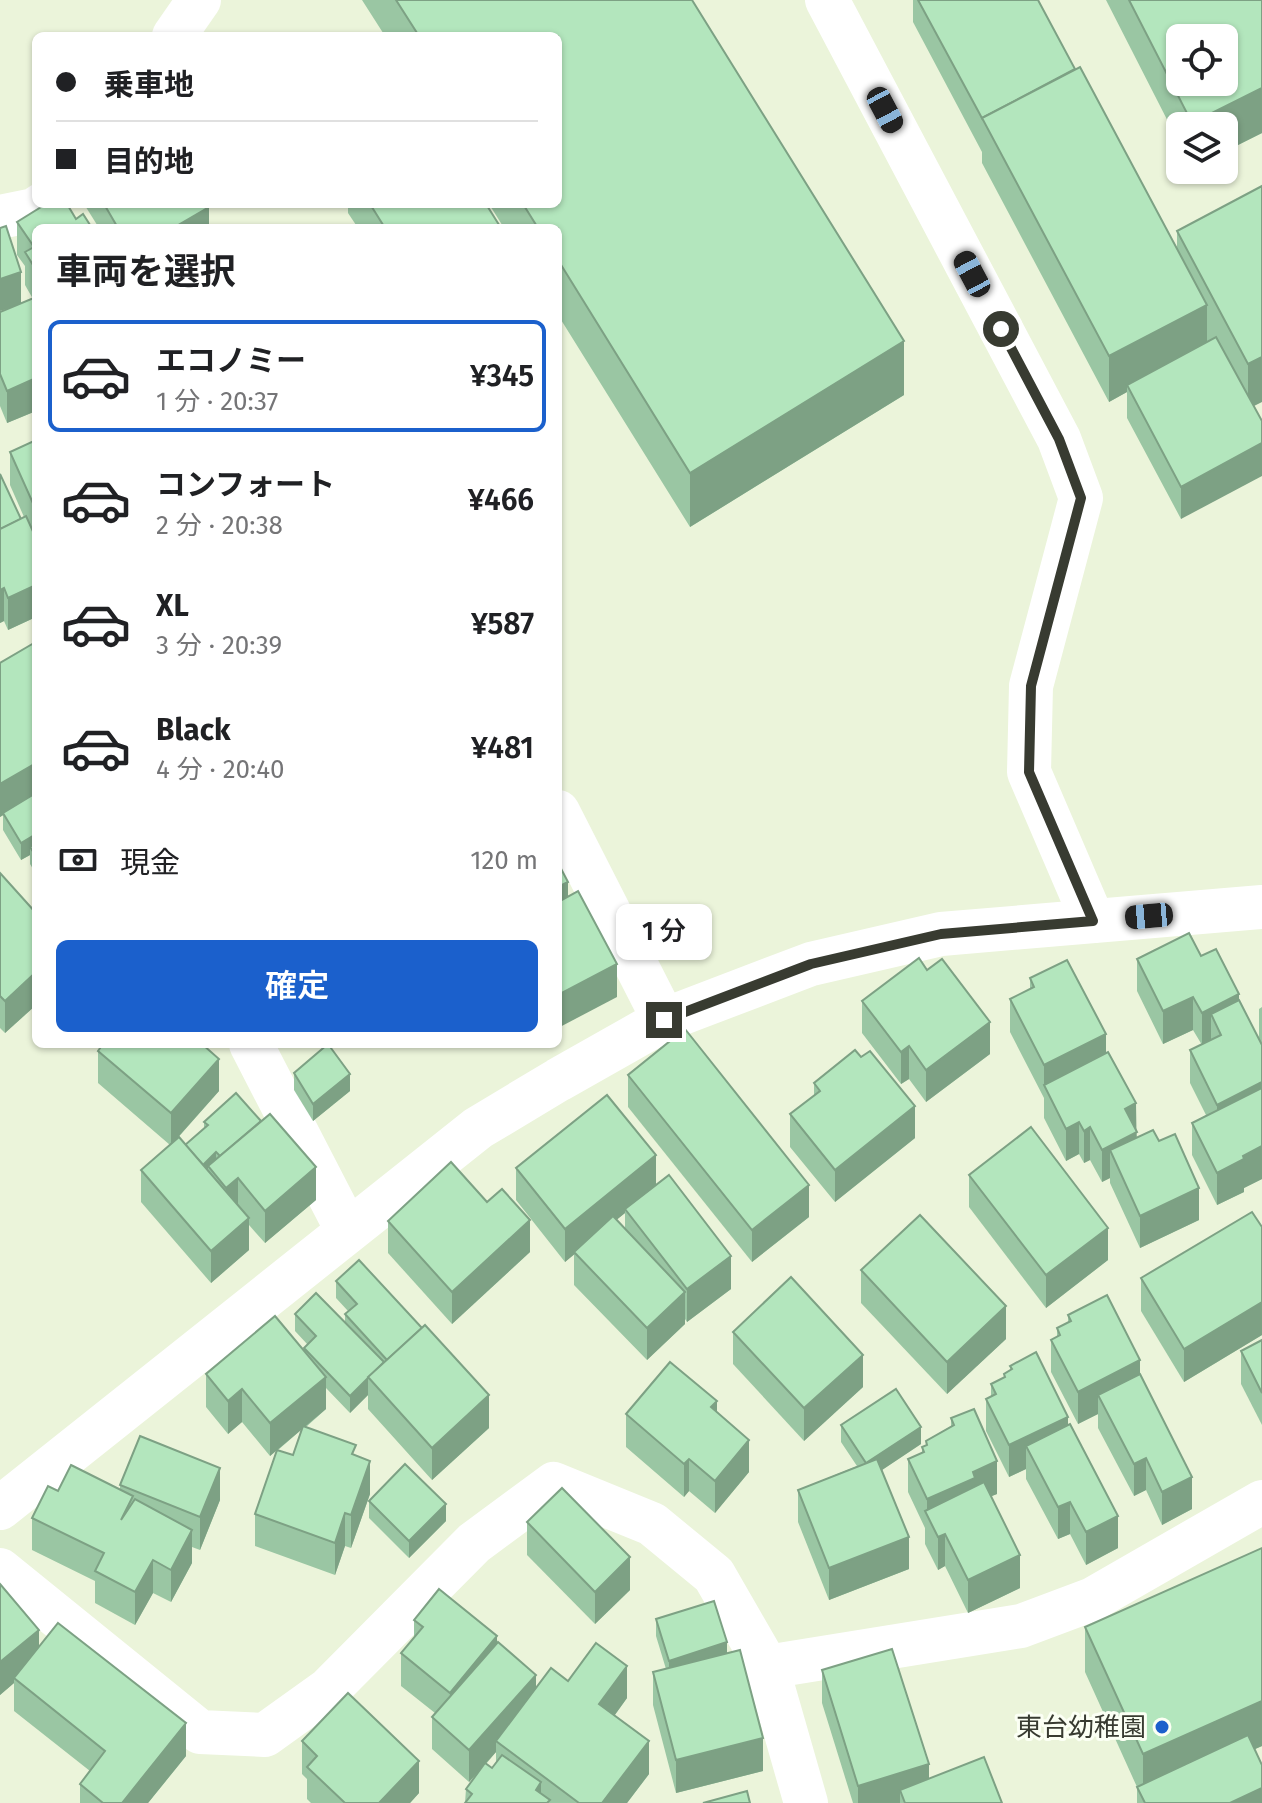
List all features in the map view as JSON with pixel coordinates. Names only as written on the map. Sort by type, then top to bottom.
[{"type":"street","points":[[177,32],[199,0]]},
{"type":"street","points":[[827,0],[1059,439],[1081,498],[1031,686],[1029,772],[1093,921]]},
{"type":"street","points":[[0,217],[37,208]]},
{"type":"street","points":[[562,820],[664,1020]]},
{"type":"street","points":[[3,1496],[478,1128],[664,1020],[811,964],[941,934],[1262,907]]},
{"type":"street","points":[[253,1048],[347,1230]]},
{"type":"street","points":[[0,1570],[200,1732],[265,1735],[329,1689],[474,1543],[554,1484],[652,1524],[714,1575],[767,1667],[806,1803]]},
{"type":"street","points":[[767,1667],[1021,1626],[1093,1599],[1262,1502]]},
{"type":"building","points":[[396,0],[692,0],[904,341],[690,473],[562,266],[562,224],[536,224],[526,208],[562,208],[562,32],[416,32]]},
{"type":"building","points":[[918,0],[1038,0],[1075,69],[983,120]]},
{"type":"building","points":[[1129,0],[1262,0],[1262,88],[1214,112],[1186,112],[1178,96],[1238,96],[1238,24],[1166,24],[1166,72]]},
{"type":"building","points":[[1080,67],[1207,305],[1109,356],[982,118]]},
{"type":"building","points":[[1262,186],[1262,357],[1248,364],[1177,231]]},
{"type":"building","points":[[40,208],[69,208],[76,219],[83,214],[89,224],[32,224],[32,244],[17,222]]},
{"type":"building","points":[[106,208],[207,208],[180,224],[116,224]]},
{"type":"building","points":[[372,208],[488,208],[498,224],[382,224]]},
{"type":"building","points":[[6,226],[21,272],[0,279],[0,228]]},
{"type":"building","points":[[32,248],[32,263],[25,252]]},
{"type":"building","points":[[32,299],[32,380],[7,391],[0,374],[0,312]]},
{"type":"building","points":[[1216,337],[1262,421],[1262,443],[1181,487],[1127,385]]},
{"type":"building","points":[[32,442],[32,501],[10,452]]},
{"type":"building","points":[[0,474],[21,519],[0,529]]},
{"type":"building","points":[[26,516],[32,529],[32,587],[8,598],[4,588],[0,590],[0,529]]},
{"type":"building","points":[[32,644],[32,765],[0,784],[0,663]]},
{"type":"building","points":[[32,795],[32,836],[21,843],[3,813]]},
{"type":"building","points":[[562,871],[568,882],[562,885]]},
{"type":"building","points":[[0,873],[32,909],[32,976],[5,1001],[0,996]]},
{"type":"building","points":[[578,891],[617,964],[562,993],[562,900]]},
{"type":"building","points":[[1189,933],[1201,956],[1216,949],[1239,994],[1202,1013],[1193,997],[1163,1011],[1137,959]]},
{"type":"building","points":[[919,958],[927,970],[942,959],[990,1022],[926,1070],[909,1046],[901,1052],[862,1001]]},
{"type":"building","points":[[1067,960],[1106,1034],[1044,1065],[1010,999],[1034,987],[1030,978]]},
{"type":"building","points":[[1239,1000],[1262,1045],[1262,1082],[1217,1105],[1190,1050],[1221,1035],[1211,1014]]},
{"type":"building","points":[[685,1029],[809,1185],[752,1230],[628,1075]]},
{"type":"building","points":[[100,1048],[207,1048],[219,1059],[171,1113],[98,1051]]},
{"type":"building","points":[[323,1048],[331,1048],[350,1074],[313,1104],[294,1073]]},
{"type":"building","points":[[855,1050],[861,1057],[870,1051],[915,1106],[835,1170],[790,1114],[820,1091],[814,1083]]},
{"type":"building","points":[[1108,1052],[1136,1103],[1125,1109],[1137,1132],[1102,1150],[1090,1127],[1084,1131],[1079,1122],[1066,1129],[1044,1085]]},
{"type":"building","points":[[1262,1088],[1262,1146],[1217,1173],[1192,1123]]},
{"type":"building","points":[[236,1093],[261,1121],[220,1156],[216,1152],[203,1165],[185,1145],[208,1125],[204,1122]]},
{"type":"building","points":[[607,1095],[656,1155],[565,1229],[516,1168]]},
{"type":"building","points":[[270,1114],[316,1167],[265,1211],[238,1178],[226,1188],[208,1166]]},
{"type":"building","points":[[1031,1127],[1108,1228],[1046,1275],[969,1175]]},
{"type":"building","points":[[1153,1130],[1159,1141],[1175,1134],[1199,1188],[1140,1216],[1110,1150]]},
{"type":"building","points":[[179,1137],[249,1218],[211,1251],[141,1170]]},
{"type":"building","points":[[451,1162],[487,1202],[502,1189],[530,1220],[452,1292],[388,1221]]},
{"type":"building","points":[[669,1175],[731,1256],[687,1289],[625,1209]]},
{"type":"building","points":[[1252,1212],[1262,1227],[1262,1302],[1184,1349],[1141,1278]]},
{"type":"building","points":[[920,1215],[1006,1306],[947,1362],[861,1270]]},
{"type":"building","points":[[613,1216],[685,1292],[647,1328],[574,1252]]},
{"type":"building","points":[[359,1260],[422,1328],[387,1360],[345,1314],[357,1304],[336,1281]]},
{"type":"building","points":[[791,1277],[863,1355],[804,1408],[733,1332]]},
{"type":"building","points":[[316,1293],[384,1362],[350,1396],[304,1348],[316,1336],[295,1314]]},
{"type":"building","points":[[1107,1295],[1140,1360],[1078,1392],[1051,1340],[1060,1335],[1057,1328],[1071,1321],[1068,1315]]},
{"type":"building","points":[[275,1316],[326,1377],[270,1423],[242,1389],[228,1401],[206,1374]]},
{"type":"building","points":[[425,1325],[489,1395],[432,1448],[368,1377]]},
{"type":"building","points":[[1262,1340],[1262,1393],[1241,1351]]},
{"type":"building","points":[[1036,1352],[1068,1417],[1009,1445],[986,1399],[996,1394],[991,1384],[1005,1377],[1004,1374],[1012,1369],[1010,1366]]},
{"type":"building","points":[[670,1362],[717,1401],[711,1407],[749,1440],[715,1481],[689,1459],[684,1464],[626,1414]]},
{"type":"building","points":[[1140,1374],[1192,1477],[1162,1492],[1146,1458],[1134,1464],[1098,1395]]},
{"type":"building","points":[[896,1389],[921,1427],[866,1463],[841,1425]]},
{"type":"building","points":[[974,1409],[997,1461],[973,1472],[975,1478],[927,1499],[908,1459],[924,1452],[922,1447],[927,1445],[926,1441],[954,1425],[951,1418]]},
{"type":"building","points":[[1070,1424],[1118,1516],[1086,1532],[1070,1502],[1058,1507],[1026,1446]]},
{"type":"building","points":[[303,1426],[356,1445],[352,1454],[370,1461],[351,1515],[345,1513],[335,1543],[255,1514],[277,1450],[293,1455]]},
{"type":"building","points":[[140,1436],[220,1468],[200,1517],[120,1485]]},
{"type":"building","points":[[877,1459],[909,1537],[829,1568],[798,1490]]},
{"type":"building","points":[[405,1464],[446,1504],[409,1541],[369,1501]]},
{"type":"building","points":[[71,1465],[133,1496],[121,1520],[135,1499],[192,1530],[171,1570],[153,1560],[135,1592],[95,1571],[104,1553],[32,1518],[48,1486],[58,1491]]},
{"type":"building","points":[[984,1482],[1020,1555],[968,1580],[945,1534],[938,1537],[925,1511]]},
{"type":"building","points":[[562,1488],[630,1557],[595,1592],[527,1522]]},
{"type":"building","points":[[1262,1548],[1262,1701],[1143,1754],[1085,1627]]},
{"type":"building","points":[[0,1584],[39,1630],[0,1662]]},
{"type":"building","points":[[439,1589],[497,1636],[450,1693],[401,1653],[423,1627],[414,1620]]},
{"type":"building","points":[[714,1601],[727,1642],[669,1661],[656,1619]]},
{"type":"building","points":[[58,1623],[186,1723],[122,1803],[103,1803],[80,1784],[105,1751],[14,1678]]},
{"type":"building","points":[[498,1642],[536,1675],[469,1750],[432,1717]]},
{"type":"building","points":[[596,1643],[627,1666],[599,1704],[649,1741],[602,1803],[579,1803],[496,1741],[551,1668],[568,1681]]},
{"type":"building","points":[[892,1649],[929,1764],[858,1786],[822,1670]]},
{"type":"building","points":[[740,1650],[763,1738],[676,1760],[653,1672]]},
{"type":"building","points":[[348,1693],[419,1761],[379,1803],[345,1803],[307,1767],[317,1756],[302,1741]]},
{"type":"building","points":[[1248,1735],[1262,1765],[1262,1788],[1230,1803],[1145,1803],[1137,1787]]},
{"type":"building","points":[[502,1755],[541,1782],[536,1790],[550,1800],[547,1803],[465,1803],[472,1794],[466,1789],[485,1763],[492,1768]]},
{"type":"building","points":[[984,1757],[1002,1803],[905,1803],[900,1790]]},
{"type":"building","points":[[747,1791],[750,1803],[703,1803]]},
{"type":"place","name":"東台幼稚園","points":[[1162,1727]]},
{"type":"route","points":[[664,1020],[811,964],[941,934],[1093,921],[1029,772],[1031,686],[1081,498],[1059,439],[1001,329]]}]
